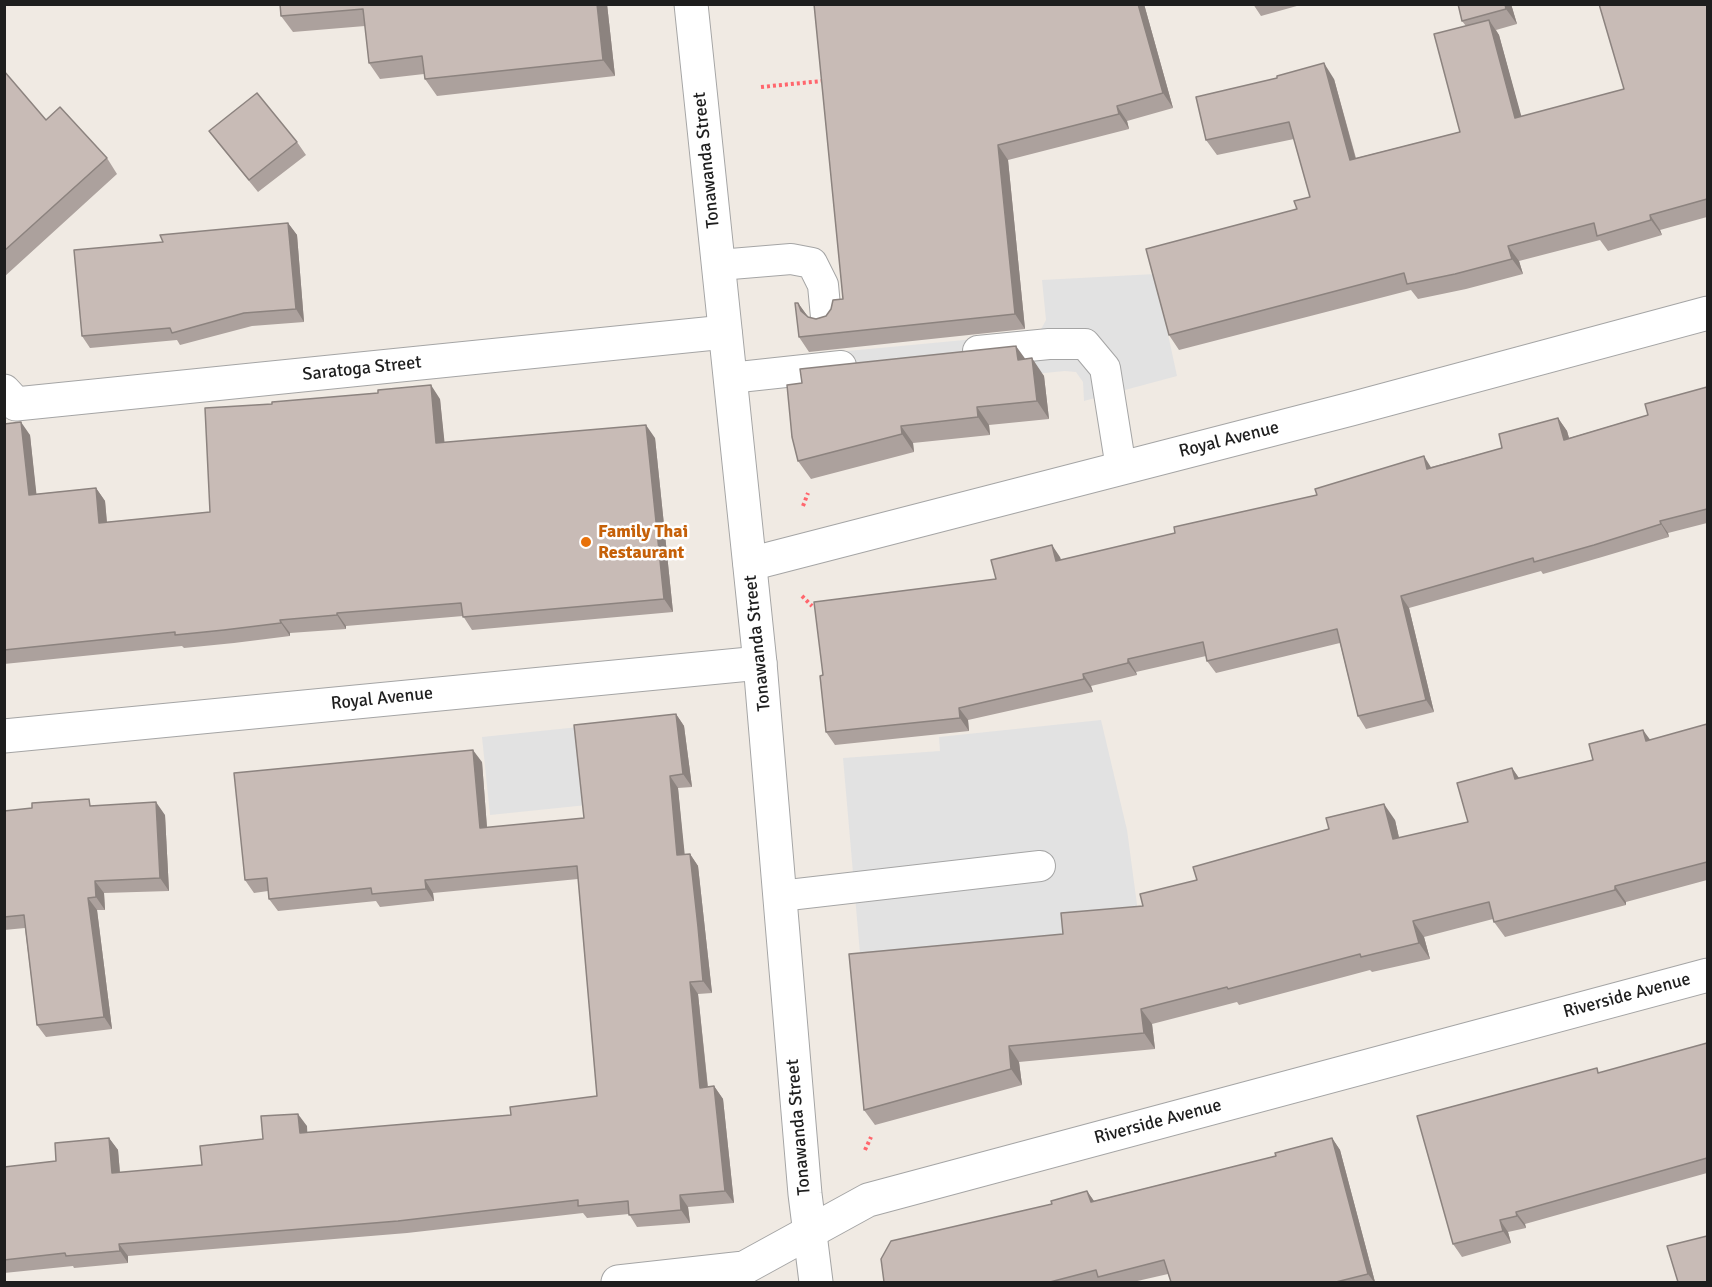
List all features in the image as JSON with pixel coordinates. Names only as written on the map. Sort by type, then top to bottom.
[{"type":"street","name":"Tonawanda Street","points":[[691,4],[760,663],[816,1282]]},
{"type":"street","name":"Royal Avenue","points":[[750,564],[1707,313]]},
{"type":"street","name":"Saratoga Street","points":[[4,391],[16,404],[725,332]]},
{"type":"street","name":"Royal Avenue","points":[[4,736],[760,663]]},
{"type":"street","name":"Riverside Avenue","points":[[618,1282],[744,1268],[868,1200],[1707,975]]},
{"type":"lane","points":[[718,265],[780,259],[812,263],[823,285],[826,316]]},
{"type":"lane","points":[[945,355],[1049,344],[1085,344],[1105,368],[1122,468]]},
{"type":"lane","points":[[730,378],[829,358],[865,363]]},
{"type":"lane","points":[[780,896],[1040,866]]},
{"type":"path","points":[[761,87],[822,81]]},
{"type":"path","points":[[803,507],[808,493]]},
{"type":"path","points":[[802,596],[812,606]]},
{"type":"path","points":[[865,1150],[872,1137]]},
{"type":"shaded area","points":[[1155,274],[1177,376],[1084,401],[1083,382],[1076,372],[1065,371],[808,396],[805,355],[1039,333],[1046,320],[1042,280]]},
{"type":"shaded area","points":[[1101,720],[1127,830],[1139,920],[1072,946],[861,965],[843,758],[940,751],[939,737]]},
{"type":"shaded area","points":[[579,727],[587,805],[490,815],[482,737]]},
{"type":"building","points":[[280,4],[597,4],[603,60],[425,79],[422,56],[369,63],[363,9],[281,16]]},
{"type":"building","points":[[814,4],[1138,4],[1163,93],[1117,106],[1119,114],[998,145],[1015,314],[799,337],[795,303],[798,303],[801,311],[808,317],[816,319],[826,316],[833,300],[843,299]]},
{"type":"building","points":[[1458,4],[1505,4],[1506,9],[1462,21]]},
{"type":"building","points":[[1599,4],[1707,4],[1707,199],[1650,215],[1651,220],[1597,236],[1594,223],[1508,246],[1512,259],[1455,274],[1407,284],[1404,273],[1169,335],[1146,249],[1297,209],[1294,201],[1310,197],[1289,122],[1206,140],[1196,97],[1277,78],[1277,76],[1324,63],[1350,160],[1460,132],[1434,34],[1489,20],[1515,118],[1624,89]]},
{"type":"building","points":[[4,71],[46,120],[60,107],[107,158],[4,251]]},
{"type":"building","points":[[257,93],[297,142],[249,180],[209,131]]},
{"type":"building","points":[[288,223],[296,309],[244,313],[172,333],[170,328],[82,336],[74,250],[163,242],[160,235]]},
{"type":"building","points":[[1016,346],[1018,360],[1032,358],[1037,401],[977,407],[978,417],[901,426],[902,434],[798,461],[792,437],[787,385],[802,383],[800,369]]},
{"type":"building","points":[[431,385],[436,443],[646,425],[664,599],[463,617],[461,603],[337,613],[337,615],[280,620],[281,623],[224,630],[175,635],[175,632],[4,650],[4,424],[21,422],[29,495],[96,488],[99,523],[210,512],[205,408],[272,404],[272,402],[378,393],[378,390]]},
{"type":"building","points":[[1707,387],[1707,509],[1660,521],[1661,524],[1594,545],[1534,562],[1533,558],[1401,596],[1426,700],[1358,716],[1337,629],[1207,661],[1203,642],[1128,659],[1128,663],[1083,674],[1084,679],[959,708],[960,718],[826,732],[820,676],[823,675],[814,602],[996,579],[991,560],[1052,545],[1056,561],[1175,533],[1174,527],[1317,495],[1315,489],[1424,456],[1427,469],[1502,448],[1499,434],[1558,418],[1564,440],[1648,415],[1645,404]]},
{"type":"building","points":[[676,714],[683,774],[670,776],[677,855],[690,854],[698,927],[703,981],[690,982],[700,1088],[714,1086],[725,1191],[680,1195],[681,1210],[629,1215],[628,1201],[578,1206],[578,1200],[398,1221],[119,1244],[120,1251],[66,1256],[65,1253],[4,1260],[4,1167],[56,1161],[55,1143],[109,1138],[112,1173],[202,1165],[200,1146],[263,1139],[261,1116],[298,1114],[300,1133],[511,1115],[510,1107],[597,1096],[577,866],[425,880],[426,889],[372,894],[371,888],[269,899],[267,878],[245,880],[234,773],[473,750],[480,828],[584,818],[574,725]]},
{"type":"building","points":[[1707,724],[1707,862],[1615,886],[1615,890],[1494,922],[1489,902],[1413,921],[1419,943],[1361,957],[1360,954],[1141,1009],[1144,1033],[1009,1046],[1011,1069],[864,1110],[849,954],[1063,934],[1061,913],[1143,906],[1140,894],[1197,880],[1193,867],[1329,829],[1326,818],[1384,804],[1393,839],[1468,822],[1457,783],[1512,768],[1515,779],[1593,760],[1589,744],[1643,730],[1646,741]]},
{"type":"building","points":[[89,799],[90,806],[156,802],[160,878],[95,881],[96,897],[88,898],[104,1017],[37,1025],[24,915],[4,917],[4,811],[32,808],[32,803]]},
{"type":"building","points":[[1707,1043],[1707,1158],[1516,1212],[1517,1216],[1500,1220],[1503,1231],[1453,1244],[1417,1116],[1597,1068],[1598,1073]]},
{"type":"building","points":[[1332,1138],[1368,1274],[1336,1282],[1171,1282],[1164,1260],[1098,1277],[1096,1270],[1050,1282],[884,1282],[881,1259],[891,1241],[1052,1204],[1051,1201],[1087,1191],[1091,1202],[1276,1156],[1275,1153]]},
{"type":"building","points":[[1707,1236],[1707,1282],[1678,1282],[1667,1246]]},
{"type":"place","name":"Family Thai Restaurant","points":[[586,542]]}]
